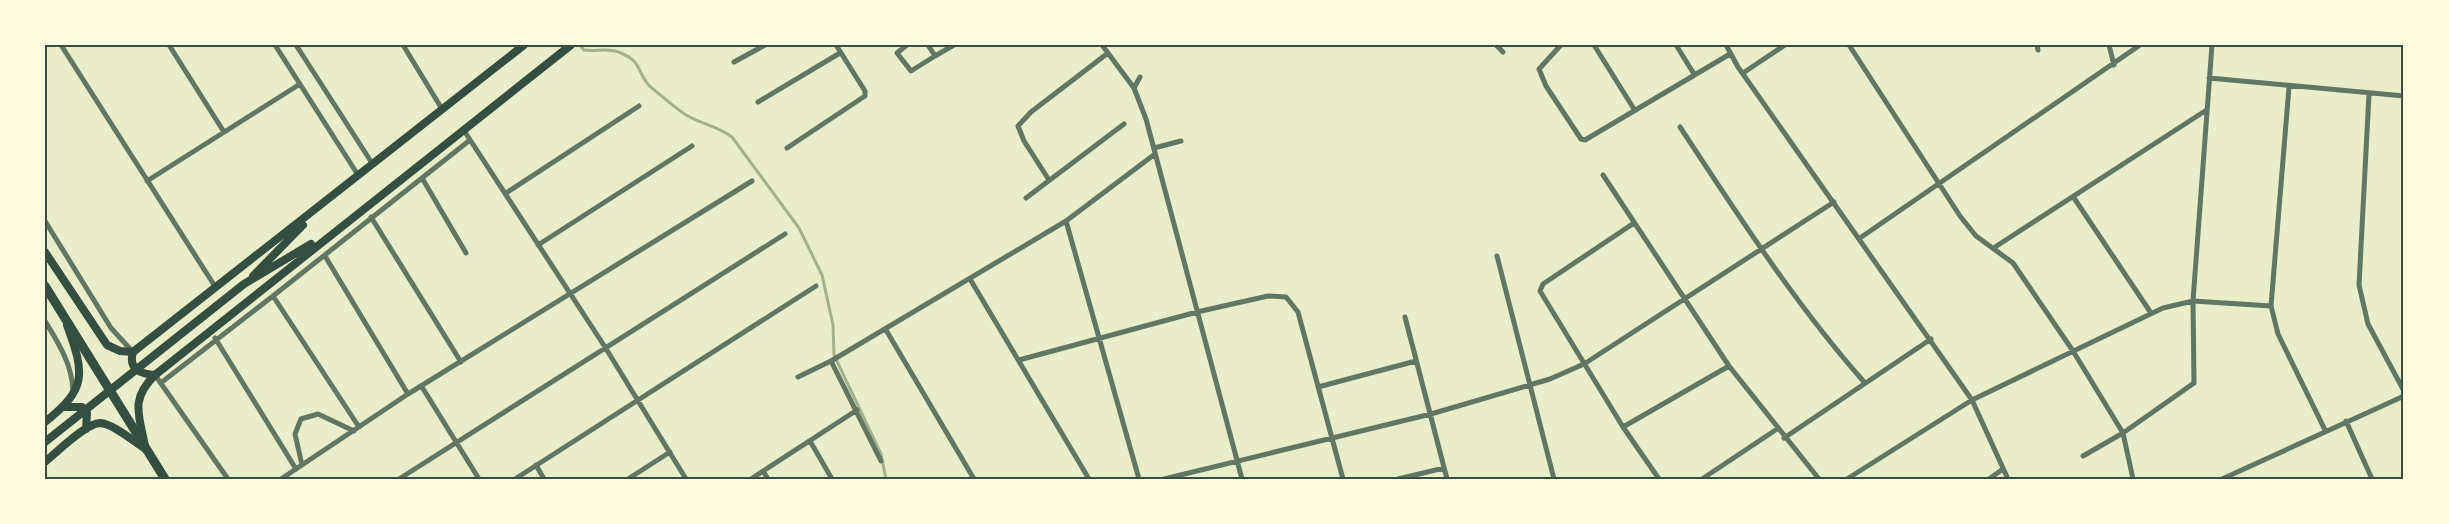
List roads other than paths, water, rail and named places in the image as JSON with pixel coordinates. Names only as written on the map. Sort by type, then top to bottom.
[{"type":"highway","points":[[45,286],[165,479]]},
{"type":"main road","points":[[45,252],[101,338],[114,349],[133,352],[524,45]]},
{"type":"main road","points":[[146,449],[137,403],[145,385],[155,375],[571,45]]},
{"type":"main road","points":[[45,442],[241,287],[328,200]]},
{"type":"main road","points":[[241,287],[340,227]]},
{"type":"main road","points":[[45,422],[65,407],[73,398],[78,387],[79,366],[63,317]]},
{"type":"main road","points":[[133,352],[132,364],[135,369],[155,375]]},
{"type":"main road","points":[[65,407],[82,407],[87,413],[86,429]]},
{"type":"main road","points":[[45,462],[86,429],[100,423],[108,425],[146,449]]},
{"type":"street","points":[[61,45],[216,288]]},
{"type":"street","points":[[169,45],[224,132]]},
{"type":"street","points":[[275,45],[358,174]]},
{"type":"street","points":[[296,45],[372,163]]},
{"type":"street","points":[[403,45],[442,109]]},
{"type":"street","points":[[734,63],[765,45]]},
{"type":"street","points":[[788,148],[865,96],[865,91],[836,45]]},
{"type":"street","points":[[908,45],[897,53],[911,71],[954,45]]},
{"type":"street","points":[[928,45],[935,56]]},
{"type":"street","points":[[1102,45],[1134,88],[1146,119],[1242,479]]},
{"type":"street","points":[[1496,45],[1503,52]]},
{"type":"street","points":[[1561,45],[1539,69],[1546,86],[1581,139],[1588,139],[1634,109],[1730,54]]},
{"type":"street","points":[[1594,45],[1634,109]]},
{"type":"street","points":[[1676,45],[1694,74]]},
{"type":"street","points":[[1726,45],[1743,74],[1972,400],[2008,479]]},
{"type":"street","points":[[1743,74],[1785,45]]},
{"type":"street","points":[[1849,45],[1936,184],[1976,236],[1995,247],[2013,263],[2073,351],[2123,433],[2133,479]]},
{"type":"street","points":[[2109,45],[2114,65]]},
{"type":"street","points":[[1860,238],[2140,45]]},
{"type":"street","points":[[2083,456],[2123,433],[2193,386],[2195,378],[2193,301],[2205,111],[2212,45]]},
{"type":"street","points":[[758,102],[840,52]]},
{"type":"street","points":[[1049,180],[1024,141],[1018,126],[1031,112],[1108,53]]},
{"type":"street","points":[[1134,88],[1140,77]]},
{"type":"street","points":[[2209,78],[2404,96]]},
{"type":"street","points":[[147,181],[300,84]]},
{"type":"street","points":[[2289,87],[2271,306],[2278,334],[2325,430]]},
{"type":"street","points":[[2369,94],[2359,285],[2368,324],[2404,391]]},
{"type":"street","points":[[506,193],[639,106]]},
{"type":"street","points":[[1995,247],[2074,198],[2205,111]]},
{"type":"street","points":[[1146,119],[1153,118]]},
{"type":"street","points":[[1026,198],[1124,124]]},
{"type":"street","points":[[1680,127],[1761,249],[1807,312],[1866,383]]},
{"type":"street","points":[[463,129],[605,347],[686,479]]},
{"type":"street","points":[[162,382],[215,338],[273,296],[470,140]]},
{"type":"street","points":[[798,377],[886,330],[1066,221],[1154,151],[1181,141]]},
{"type":"street","points":[[538,245],[692,146]]},
{"type":"street","points":[[1603,175],[1729,366],[1784,438],[1819,479]]},
{"type":"street","points":[[422,178],[466,253]]},
{"type":"street","points":[[281,479],[408,394],[752,181]]},
{"type":"street","points":[[2074,198],[2151,313]]},
{"type":"street","points":[[1164,479],[1431,414],[1529,386],[1584,364],[1834,202]]},
{"type":"street","points":[[371,217],[462,362]]},
{"type":"street","points":[[45,221],[111,328],[133,352]]},
{"type":"street","points":[[1066,221],[1138,479]]},
{"type":"street","points":[[1634,223],[1540,288],[1541,294],[1623,427],[1659,479]]},
{"type":"street","points":[[399,479],[785,234]]},
{"type":"street","points":[[325,255],[408,394]]},
{"type":"street","points":[[1497,256],[1554,479]]},
{"type":"street","points":[[970,279],[1089,479]]},
{"type":"street","points":[[515,479],[816,286]]},
{"type":"street","points":[[1019,360],[1197,312],[1280,295],[1293,303],[1298,312],[1342,479]]},
{"type":"street","points":[[273,296],[356,429]]},
{"type":"street","points":[[1847,479],[1972,400],[2151,313],[2193,301],[2271,306]]},
{"type":"street","points":[[1405,317],[1447,479]]},
{"type":"street","points":[[45,321],[71,369],[73,398]]},
{"type":"street","points":[[886,330],[974,479]]},
{"type":"street","points":[[215,338],[299,467]]},
{"type":"street","points":[[1784,438],[1930,339]]},
{"type":"street","points":[[833,360],[881,461]]},
{"type":"street","points":[[1318,387],[1416,362]]},
{"type":"street","points":[[1623,427],[1729,366]]},
{"type":"street","points":[[155,375],[228,479]]},
{"type":"street","points":[[422,387],[479,479]]},
{"type":"street","points":[[2222,479],[2325,430],[2404,396]]},
{"type":"street","points":[[751,479],[857,410]]},
{"type":"street","points":[[299,467],[295,434],[301,419],[318,414],[356,429]]},
{"type":"street","points":[[2346,421],[2372,479]]},
{"type":"street","points":[[1702,479],[1777,429]]},
{"type":"street","points":[[810,441],[832,479]]},
{"type":"street","points":[[628,479],[670,452]]},
{"type":"street","points":[[536,465],[544,479]]},
{"type":"street","points":[[1398,479],[1444,468]]},
{"type":"street","points":[[1989,479],[2004,469]]},
{"type":"street","points":[[763,471],[768,479]]},
{"type":"waterway","points":[[580,45],[584,50],[611,50],[629,57],[637,65],[648,84],[678,109],[732,137],[799,228],[822,275],[833,325],[834,355],[881,454],[886,479]]}]
